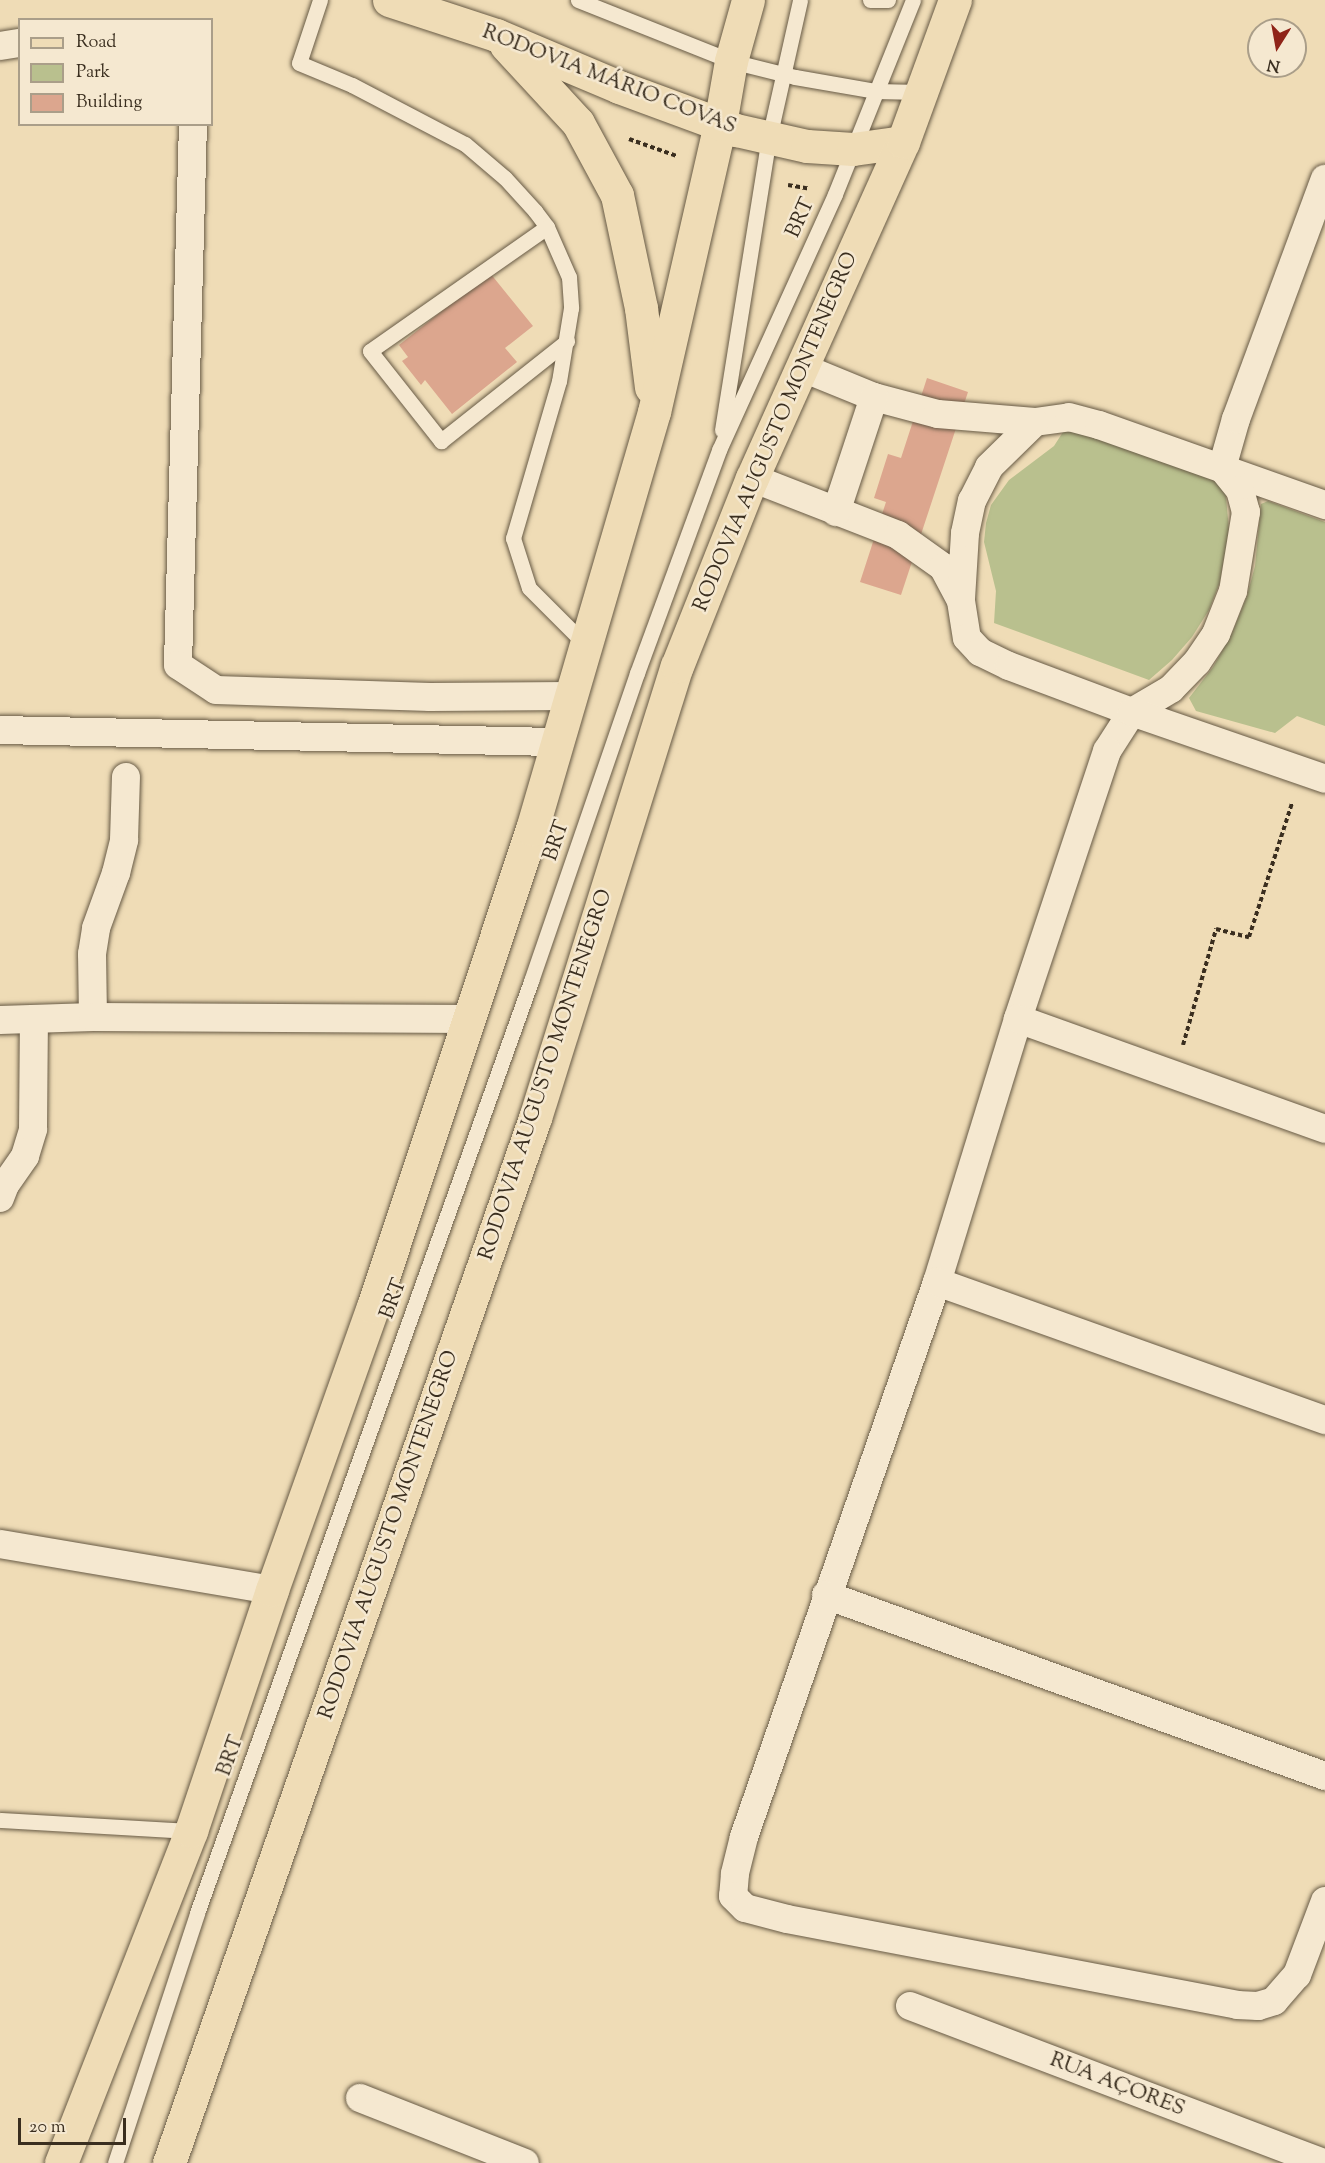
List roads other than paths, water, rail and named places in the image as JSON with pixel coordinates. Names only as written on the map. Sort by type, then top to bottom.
[{"type":"main road","name":"RODOVIA MÁRIO COVAS","points":[[389,0],[496,35],[619,87],[720,124],[769,138],[807,146],[853,149],[903,142]]},
{"type":"main road","points":[[61,2163],[191,1831],[272,1590],[373,1307],[471,1019],[532,829],[569,696],[587,646],[654,412],[720,124],[735,31],[748,0]]},
{"type":"main road","name":"RODOVIA AUGUSTO MONTENEGRO","points":[[169,2163],[535,1118],[677,666],[752,478],[903,142],[955,0]]},
{"type":"main road","points":[[496,35],[578,123],[617,195],[641,308],[654,412]]},
{"type":"street","points":[[0,46],[18,43]]},
{"type":"street","points":[[193,126],[178,664],[216,690],[430,697],[569,696]]},
{"type":"street","points":[[1222,468],[1236,419],[1325,179]]},
{"type":"street","points":[[803,368],[874,397],[938,414],[1035,422],[1069,417],[1099,424],[1325,505]]},
{"type":"street","points":[[836,512],[874,397]]},
{"type":"street","points":[[1035,422],[989,467],[972,501],[964,533],[961,601],[967,638],[980,652],[1132,712],[1314,775]]},
{"type":"street","points":[[1222,468],[1240,490],[1246,512],[1233,591],[1216,634],[1197,662],[1171,689],[1132,712],[1107,751],[1018,1019],[937,1282],[826,1595],[744,1837],[735,1874],[733,1896],[745,1908],[787,1919],[1237,2006],[1258,2006],[1274,2001],[1297,1975],[1325,1901]]},
{"type":"street","points":[[752,478],[898,535],[943,567],[961,601]]},
{"type":"street","points":[[0,730],[556,742]]},
{"type":"street","points":[[93,1017],[92,954],[96,928],[116,873],[124,840],[126,777]]},
{"type":"street","points":[[0,1020],[93,1017],[471,1019]]},
{"type":"street","points":[[1018,1019],[1325,1129]]},
{"type":"street","points":[[0,1198],[9,1179],[25,1156],[33,1129],[34,1020]]},
{"type":"street","points":[[937,1282],[1325,1420]]},
{"type":"street","points":[[0,1544],[272,1590]]},
{"type":"street","points":[[826,1595],[1325,1776]]},
{"type":"street","name":"RUA AÇORES","points":[[910,2006],[1320,2162]]},
{"type":"street","points":[[360,2098],[525,2163]]},
{"type":"lane","points":[[320,0],[299,63],[352,85],[465,144],[505,178],[547,227],[568,277],[571,308],[559,381],[513,538],[529,588],[587,646]]},
{"type":"lane","points":[[578,0],[735,31],[781,74],[875,91],[921,92]]},
{"type":"lane","name":"BRT","points":[[719,450],[769,138],[781,74],[800,0]]},
{"type":"lane","points":[[870,0],[888,0]]},
{"type":"lane","name":"BRT","points":[[115,2163],[197,1913],[531,981],[637,673],[719,450],[835,194],[912,0]]},
{"type":"lane","points":[[547,227],[370,351],[441,441],[567,341]]},
{"type":"lane","points":[[0,1820],[191,1831]]}]
